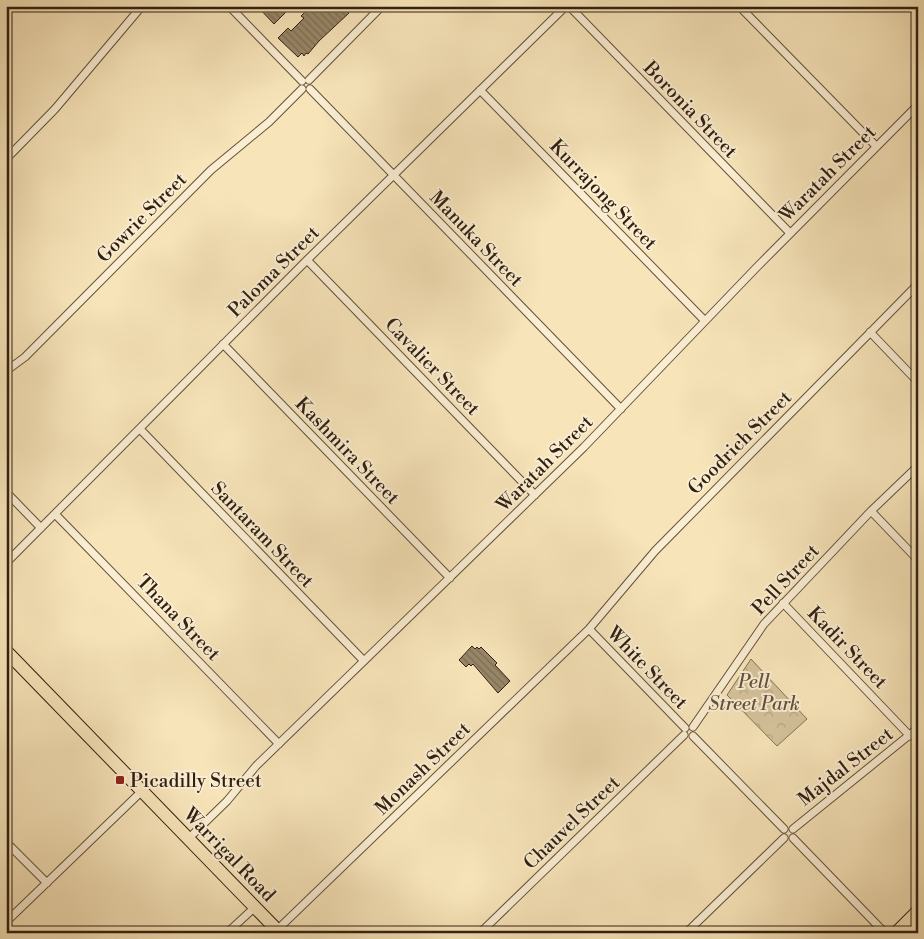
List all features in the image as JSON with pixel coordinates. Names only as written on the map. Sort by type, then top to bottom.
[{"type":"highway","name":"Warrigal Road","points":[[6,651],[279,931]]},
{"type":"highway","points":[[896,933],[918,912]]},
{"type":"street","points":[[6,159],[55,109],[142,6]]},
{"type":"street","points":[[229,6],[312,85],[306,89]]},
{"type":"street","points":[[306,80],[382,6]]},
{"type":"street","name":"Paloma Street","points":[[6,563],[307,260],[568,6]]},
{"type":"street","name":"Boronia Street","points":[[568,6],[790,233]]},
{"type":"street","points":[[739,6],[876,146]]},
{"type":"street","points":[[913,6],[918,11]]},
{"type":"street","name":"Manuka Street","points":[[306,89],[393,175],[621,409]]},
{"type":"street","name":"Gowrie Street","points":[[6,371],[25,357],[211,170],[306,89]]},
{"type":"street","name":"Kurrajong Street","points":[[480,90],[705,321]]},
{"type":"street","name":"Waratah Street","points":[[188,839],[228,801],[256,766],[621,409],[790,233],[918,105]]},
{"type":"street","name":"Cavalier Street","points":[[307,260],[535,495]]},
{"type":"street","name":"Goodrich Street","points":[[589,629],[655,550],[918,284]]},
{"type":"street","points":[[870,332],[918,382]]},
{"type":"street","name":"Kashmira Street","points":[[223,344],[450,578]]},
{"type":"street","name":"Santaram Street","points":[[140,429],[364,661]]},
{"type":"street","name":"Pell Street","points":[[693,728],[764,624],[871,511],[918,466]]},
{"type":"street","points":[[6,492],[41,528]]},
{"type":"street","points":[[871,511],[918,560]]},
{"type":"street","name":"Thana Street","points":[[55,514],[279,744]]},
{"type":"street","name":"Kadir Street","points":[[783,603],[910,736]]},
{"type":"street","name":"White Street","points":[[589,629],[684,732]]},
{"type":"street","name":"Monash Street","points":[[279,931],[589,629]]},
{"type":"street","points":[[688,726],[693,728],[695,732],[693,736],[689,738],[684,732],[688,726]]},
{"type":"street","name":"Majdal Street","points":[[793,829],[918,728]]},
{"type":"street","name":"Chauvel Street","points":[[480,933],[684,732]]},
{"type":"street","points":[[693,736],[784,829]]},
{"type":"street","points":[[6,922],[142,791]]},
{"type":"street","points":[[784,829],[789,827],[793,829],[795,832],[793,838]]},
{"type":"street","points":[[784,829],[782,833],[784,838]]},
{"type":"street","points":[[784,838],[789,840],[793,838]]},
{"type":"street","points":[[686,933],[784,838]]},
{"type":"street","points":[[793,838],[885,933]]},
{"type":"street","points":[[6,842],[47,883]]},
{"type":"street","points":[[227,933],[255,907]]},
{"type":"green space","name":"Pell Street Park","points":[[751,659],[807,719],[777,746],[727,695]]},
{"type":"building","points":[[257,6],[292,6],[274,24]]},
{"type":"building","points":[[311,6],[350,6],[346,10],[349,13],[308,54],[306,53],[304,56],[302,53],[298,57],[278,38],[288,28],[291,31],[304,18],[301,16]]},
{"type":"building","points":[[472,646],[475,649],[481,647],[497,663],[495,665],[510,681],[498,693],[473,664],[471,666],[469,664],[466,667],[459,660]]},
{"type":"place","name":"Picadilly Street","points":[[120,780]]}]
